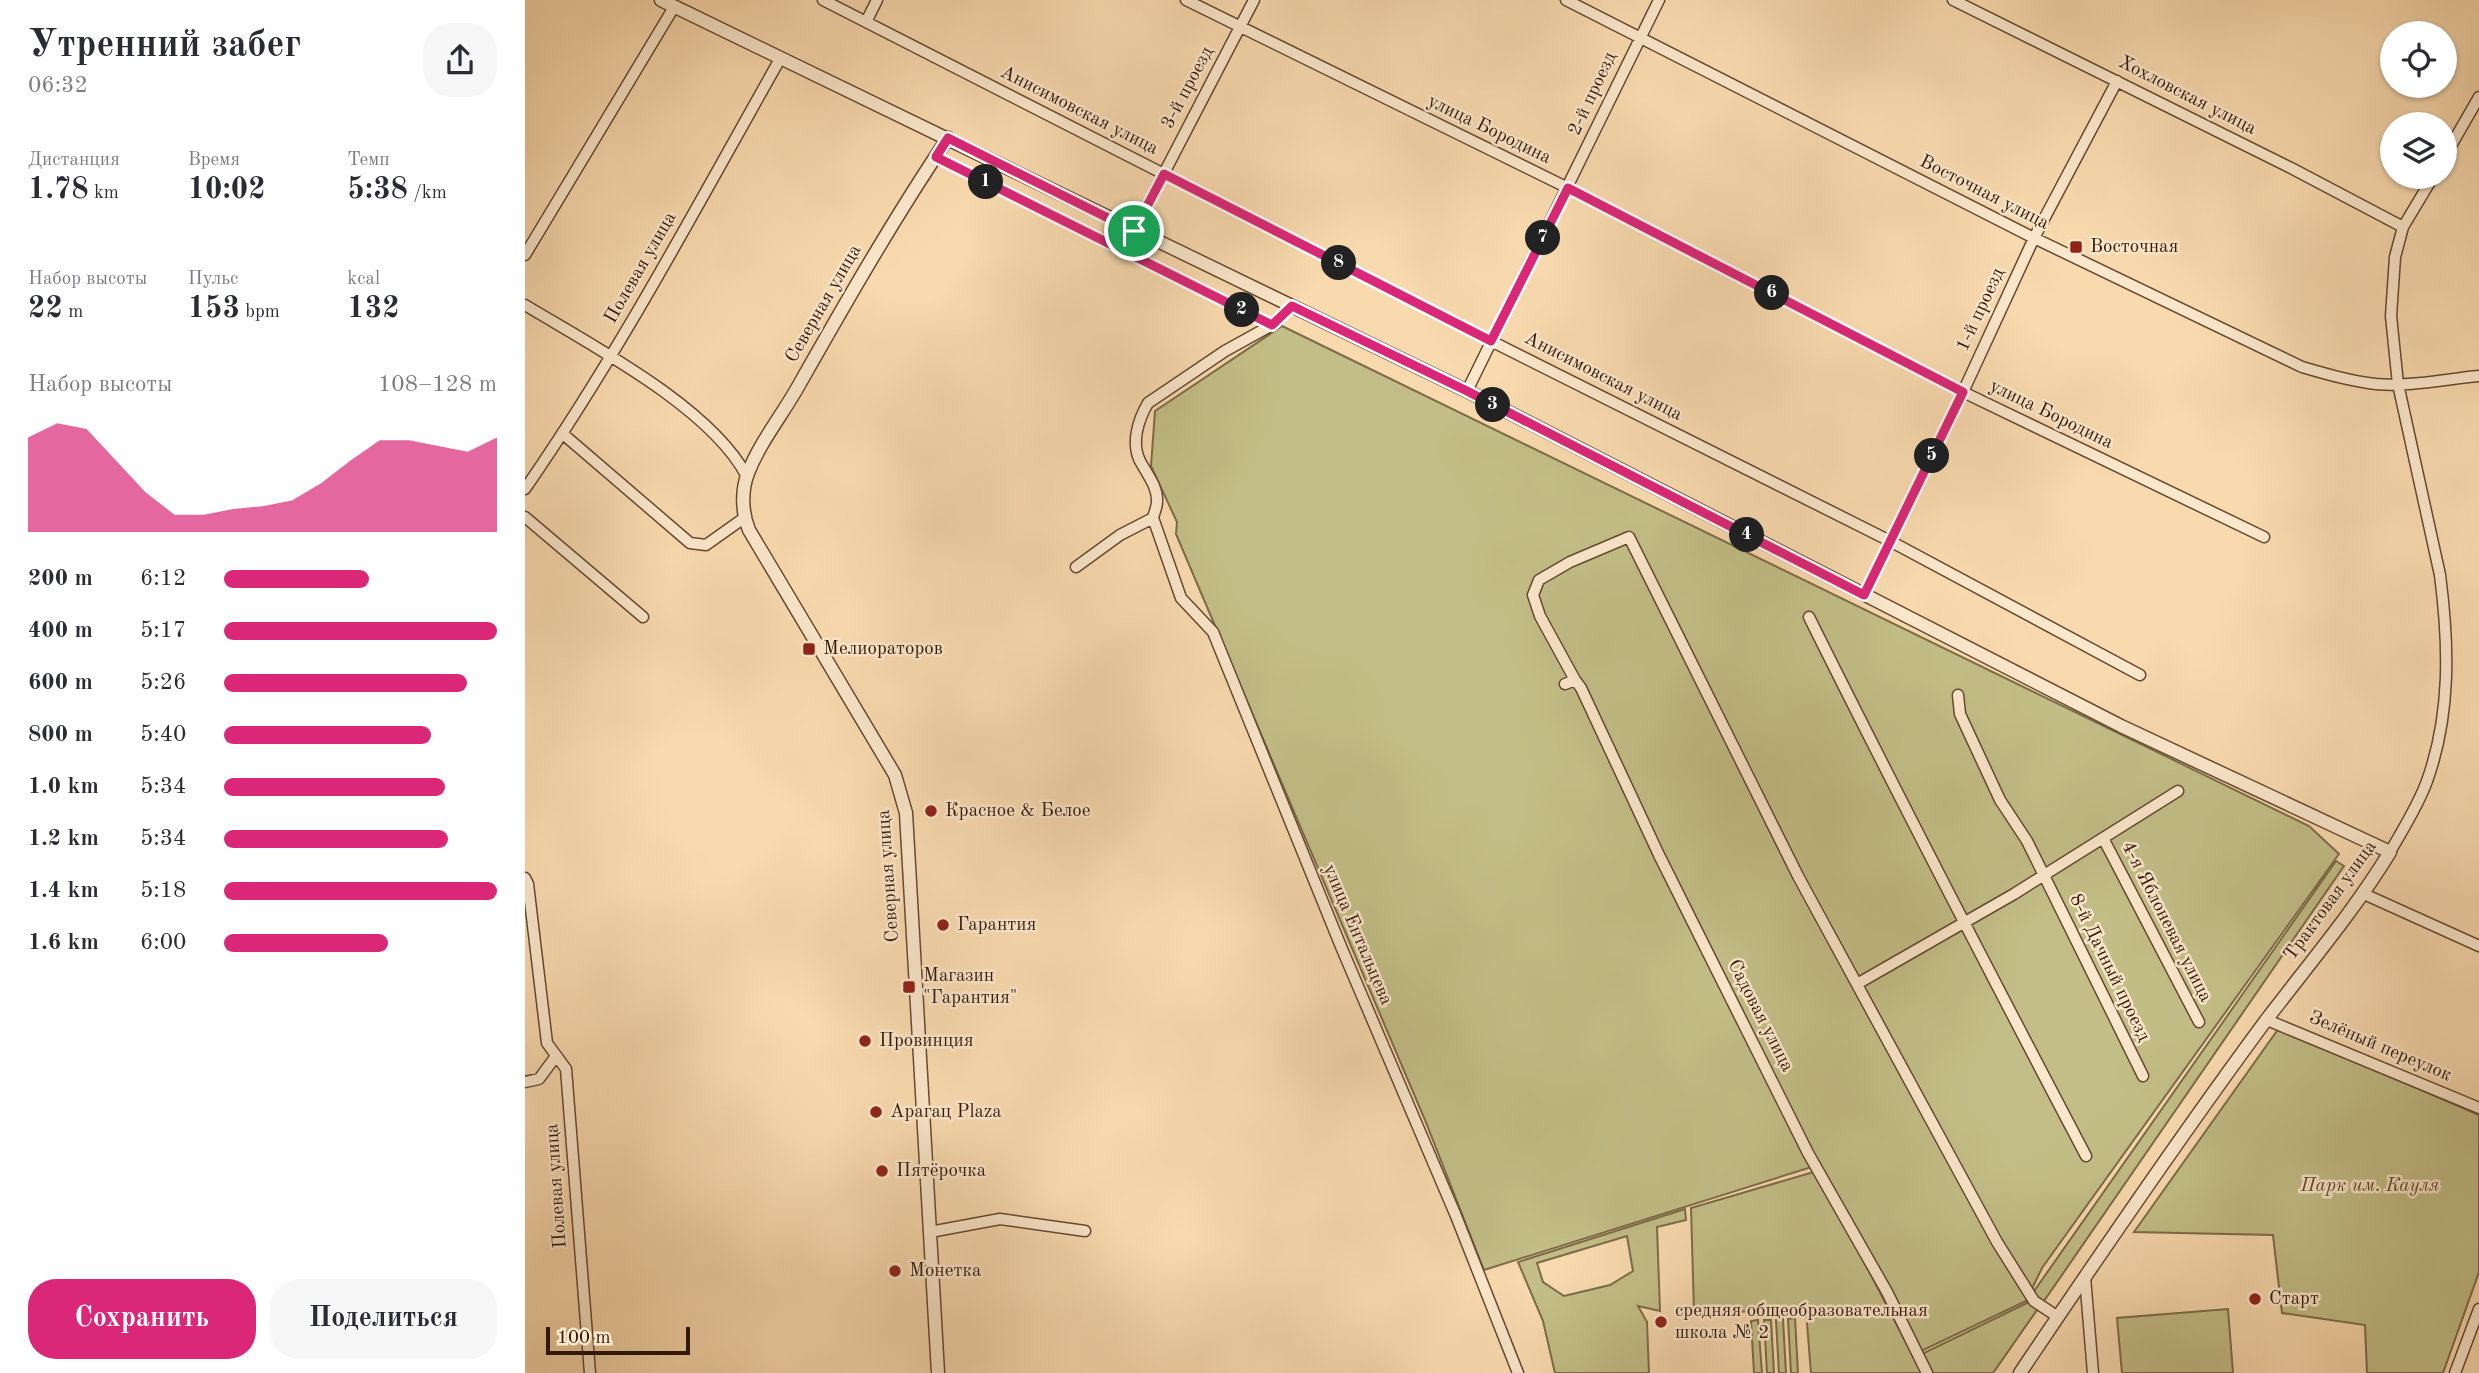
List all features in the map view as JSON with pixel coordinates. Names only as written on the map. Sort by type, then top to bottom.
[{"type":"street","points":[[661,0],[1467,391],[2121,726],[2391,852]]},
{"type":"street","name":"Анисимовская улица","points":[[823,0],[1890,541],[2140,675]]},
{"type":"street","points":[[866,22],[877,0]]},
{"type":"street","name":"улица Бородина","points":[[1186,0],[1568,188],[1963,392],[2264,537]]},
{"type":"street","name":"3-й проезд","points":[[1134,231],[1254,0]]},
{"type":"street","name":"Восточная улица","points":[[1566,0],[2034,239],[2302,367],[2338,378],[2377,384],[2479,376]]},
{"type":"street","name":"2-й проезд","points":[[1467,391],[1659,0]]},
{"type":"street","name":"Хохловская улица","points":[[1953,0],[2403,227]]},
{"type":"street","points":[[525,255],[674,7]]},
{"type":"street","name":"Полевая улица","points":[[525,489],[611,357],[780,59]]},
{"type":"street","name":"1-й проезд","points":[[1864,595],[2034,239],[2117,81]]},
{"type":"street","points":[[2457,135],[2479,97]]},
{"type":"street","name":"Северная улица","points":[[938,1373],[906,813],[895,775],[749,530],[744,518],[743,495],[746,475],[866,267],[948,138]]},
{"type":"street","points":[[936,157],[1272,325]]},
{"type":"street","name":"Трактовая улица","points":[[2020,1373],[2267,1020],[2364,894],[2391,852],[2426,783],[2441,734],[2447,687],[2444,606],[2440,575],[2397,384],[2391,316],[2395,257],[2403,227],[2426,189]]},
{"type":"street","points":[[525,305],[667,394],[708,428],[737,458],[746,475]]},
{"type":"street","points":[[1076,567],[1120,535],[1153,518],[1157,501],[1154,484],[1139,458],[1136,443],[1142,414],[1149,403],[1225,351],[1272,325],[1292,306]]},
{"type":"street","points":[[563,433],[690,543],[706,545],[744,518]]},
{"type":"street","points":[[525,517],[643,617]]},
{"type":"street","name":"улица Ентальцева","points":[[1153,518],[1181,598],[1213,632],[1342,949],[1456,1216],[1518,1373]]},
{"type":"street","name":"Садовая улица","points":[[1857,984],[1798,876],[1629,537],[1570,562],[1539,580],[1533,595],[1570,682],[1581,688],[1659,855],[1808,1153],[1887,1293],[1927,1373]]},
{"type":"street","points":[[1809,617],[1909,817],[2085,1156]]},
{"type":"street","name":"8-й Дачный проезд","points":[[1958,695],[1960,714],[2000,800],[2027,841],[2143,1076]]},
{"type":"street","points":[[2058,1317],[2034,1301],[1997,1242],[1857,984],[1966,923],[2178,791]]},
{"type":"street","name":"4-я Яблоневая улица","points":[[2103,838],[2199,1022]]},
{"type":"street","name":"Полевая улица","points":[[525,878],[528,884],[547,1043],[565,1069],[590,1373]]},
{"type":"street","points":[[2364,894],[2479,946]]},
{"type":"street","points":[[525,968],[538,966]]},
{"type":"street","name":"Зелёный переулок","points":[[2267,1020],[2479,1108]]},
{"type":"street","points":[[525,1082],[539,1079],[556,1056]]},
{"type":"street","points":[[930,1232],[1000,1219],[1085,1231]]},
{"type":"street","points":[[2085,1277],[2093,1373]]},
{"type":"street","points":[[2455,1373],[2479,1309]]},
{"type":"green space","points":[[1282,326],[2309,826],[2339,854],[2042,1268],[2026,1301],[1915,1354],[1818,1165],[1484,1270],[1425,1120],[1176,534],[1177,522],[1151,466],[1155,411]]},
{"type":"green space","points":[[2336,861],[2344,866],[2044,1301],[2032,1294]]},
{"type":"green space","name":"Парк им. Кауля","points":[[2279,1028],[2479,1115],[2479,1272],[2443,1373],[2367,1373],[2365,1325],[2282,1313],[2273,1235],[2134,1232]]},
{"type":"green space","points":[[1817,1171],[1914,1358],[2029,1302],[2037,1310],[1993,1373],[1811,1373],[1806,1311],[1694,1312],[1691,1208]]},
{"type":"green space","points":[[1685,1209],[1686,1220],[1657,1227],[1660,1311],[1638,1306],[1647,1322],[1649,1373],[1555,1373],[1543,1321],[1518,1262]],"holes":[[[1627,1236],[1633,1271],[1610,1285],[1564,1296],[1543,1282],[1537,1263]]]},
{"type":"green space","points":[[2228,1309],[2233,1373],[2122,1373],[2117,1318]]},
{"type":"green space","points":[[1795,1318],[1798,1373],[1791,1373],[1788,1319]]},
{"type":"green space","points":[[1783,1319],[1786,1373],[1779,1373],[1776,1320]]},
{"type":"green space","points":[[1758,1320],[1762,1373],[1754,1373],[1751,1321]]},
{"type":"green space","points":[[1764,1320],[1771,1320],[1774,1373],[1767,1373]]},
{"type":"place","name":"Восточная","points":[[2076,247]]},
{"type":"place","name":"Мелиораторов","points":[[809,649]]},
{"type":"place","name":"Красное & Белое","points":[[931,811]]},
{"type":"place","name":"Гарантия","points":[[943,925]]},
{"type":"place","name":"Магазин \"Гарантия\"","points":[[909,987]]},
{"type":"place","name":"Провинция","points":[[865,1041]]},
{"type":"place","name":"Арагац Plaza","points":[[876,1112]]},
{"type":"place","name":"Пятёрочка","points":[[882,1171]]},
{"type":"place","name":"Монетка","points":[[895,1271]]},
{"type":"place","name":"Старт","points":[[2255,1299]]},
{"type":"place","name":"средняя общеобразовательная школа № 2","points":[[1661,1322]]},
{"type":"route","points":[[948,138],[1134,231],[1164,174],[1491,341],[1568,188],[1963,392],[1864,595],[1467,391],[1292,306],[1272,325],[936,157],[948,138]]}]
